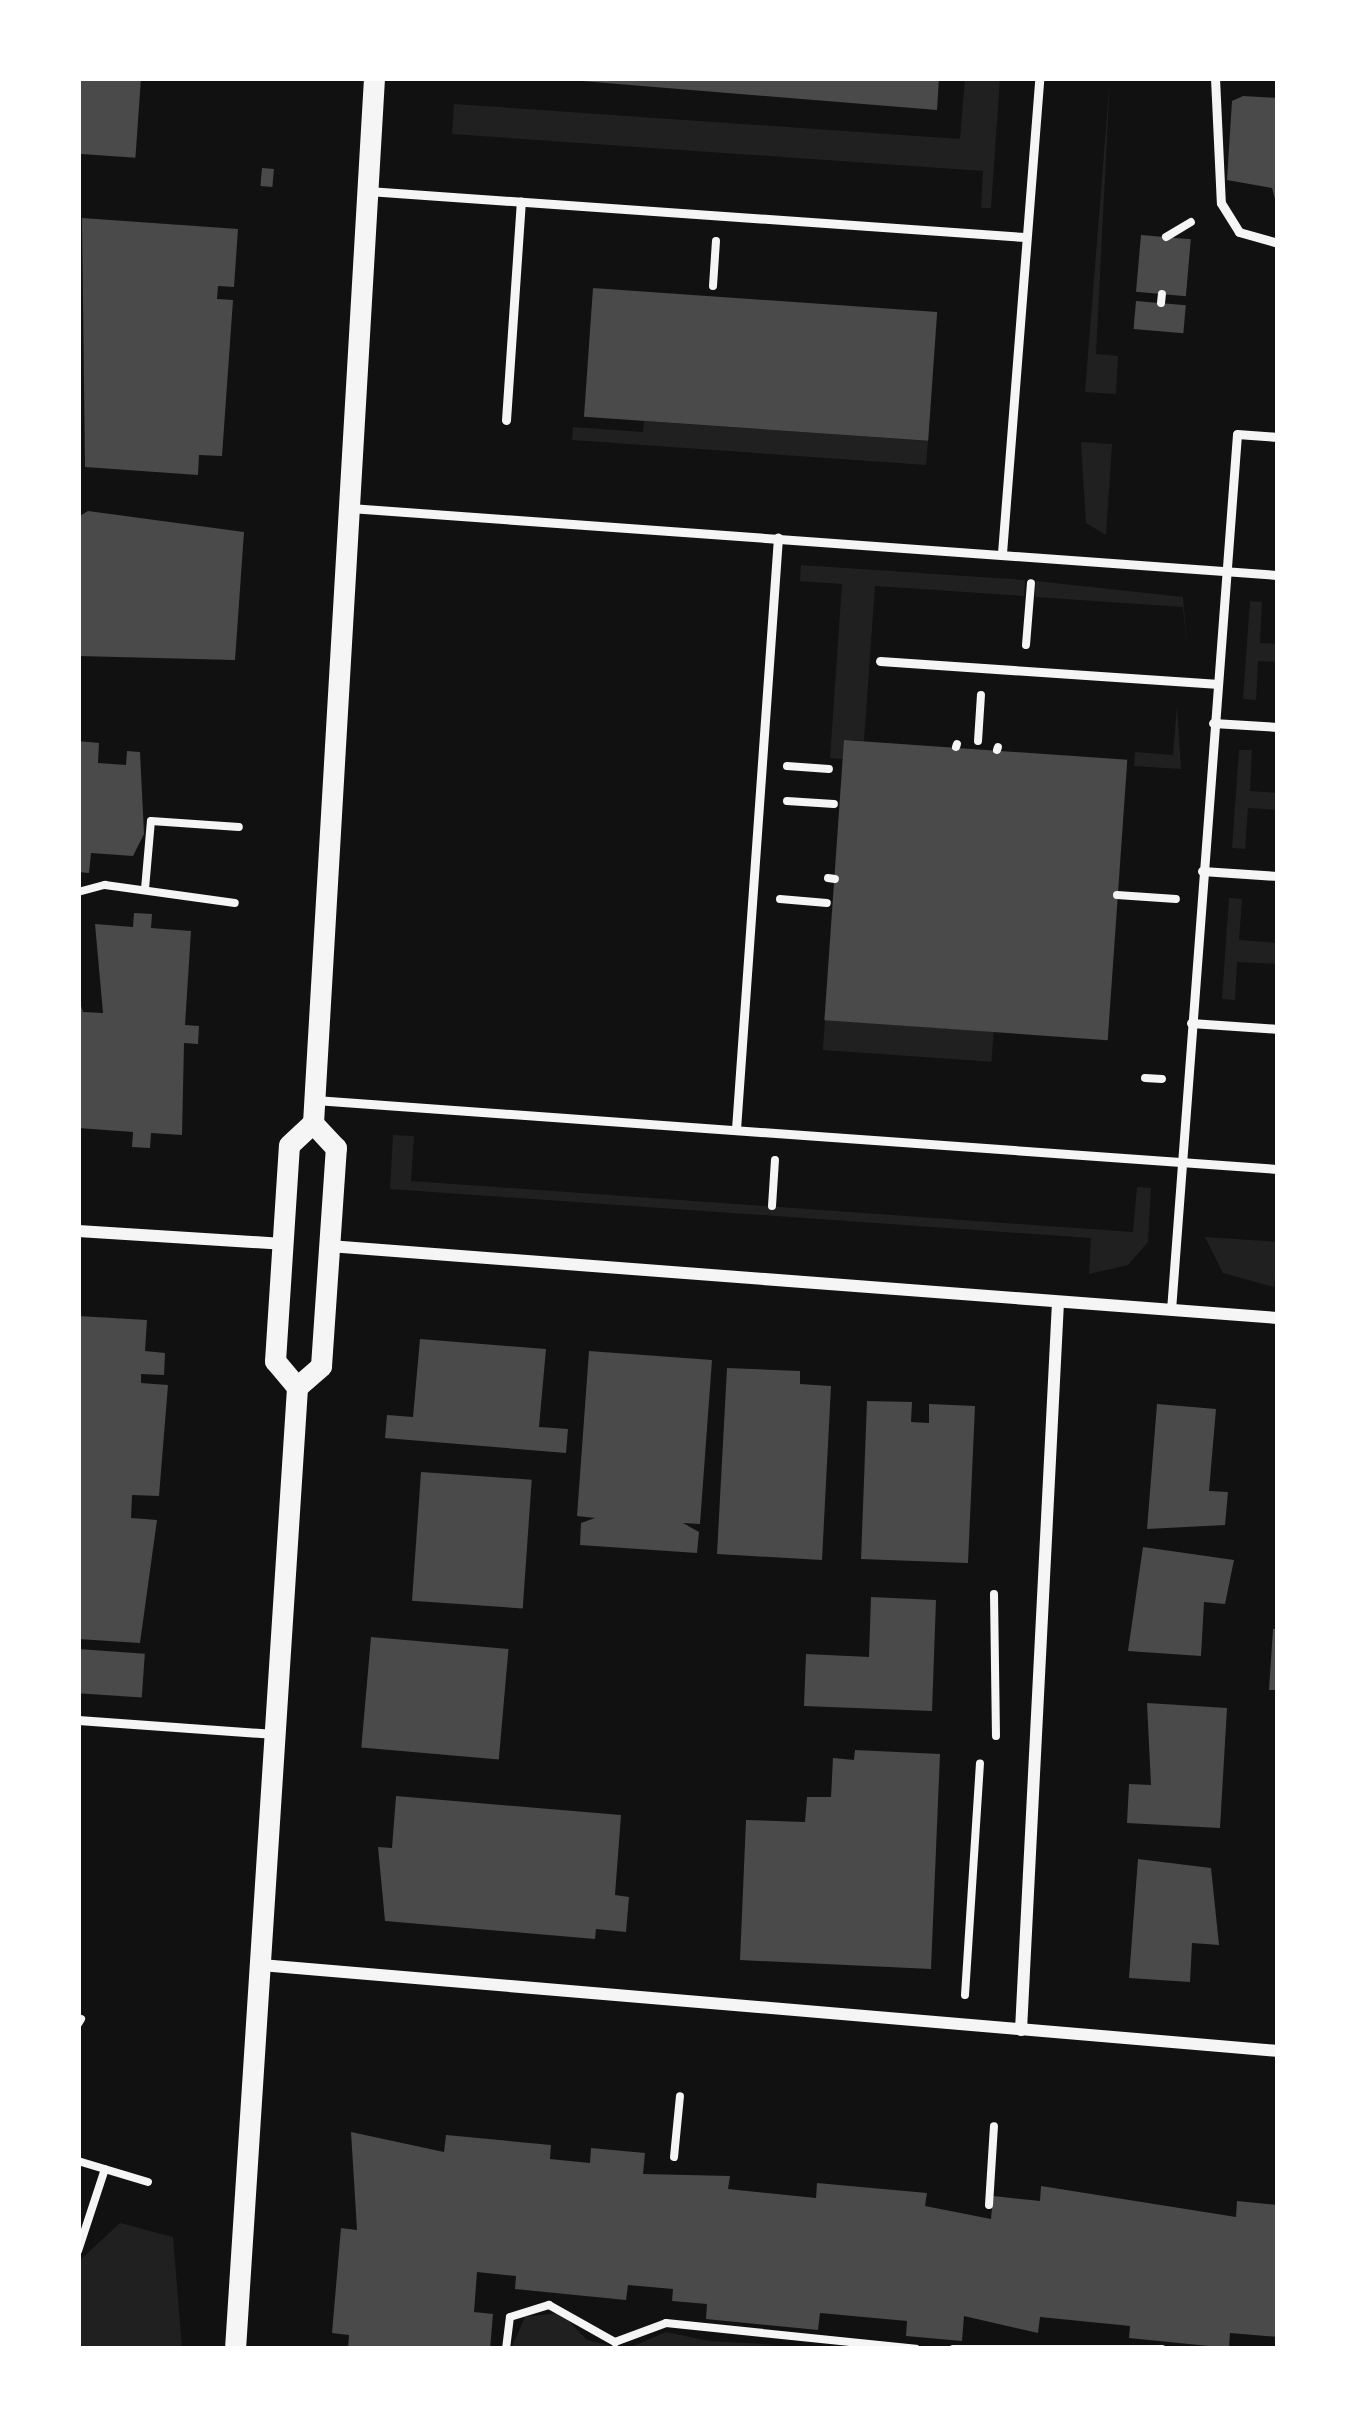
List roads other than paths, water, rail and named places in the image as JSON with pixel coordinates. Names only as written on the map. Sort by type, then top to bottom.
[{"type":"street","points":[[297,1387],[274,1361],[289,1145],[313,1123],[315,1100],[374,78]]},
{"type":"street","points":[[236,2349],[297,1387],[321,1366],[336,1148],[313,1123]]},
{"type":"street","points":[[78,1231],[283,1244]]},
{"type":"street","points":[[329,1246],[1278,1318]]},
{"type":"street","points":[[1021,2030],[1058,1303]]},
{"type":"street","points":[[261,1966],[1278,2051]]},
{"type":"lane","points":[[1002,553],[1039,78]]},
{"type":"lane","points":[[1215,78],[1221,202],[1239,232],[1278,242]]},
{"type":"lane","points":[[368,191],[1025,238]]},
{"type":"lane","points":[[506,420],[521,202]]},
{"type":"lane","points":[[1171,1310],[1237,434],[1278,437]]},
{"type":"lane","points":[[349,508],[1278,575]]},
{"type":"lane","points":[[736,1130],[778,537]]},
{"type":"lane","points":[[880,661],[1215,684]]},
{"type":"lane","points":[[1213,722],[1278,727]]},
{"type":"lane","points":[[1202,871],[1278,876]]},
{"type":"lane","points":[[1191,1023],[1278,1029]]},
{"type":"lane","points":[[315,1100],[1278,1169]]},
{"type":"lane","points":[[78,1720],[274,1734]]}]
